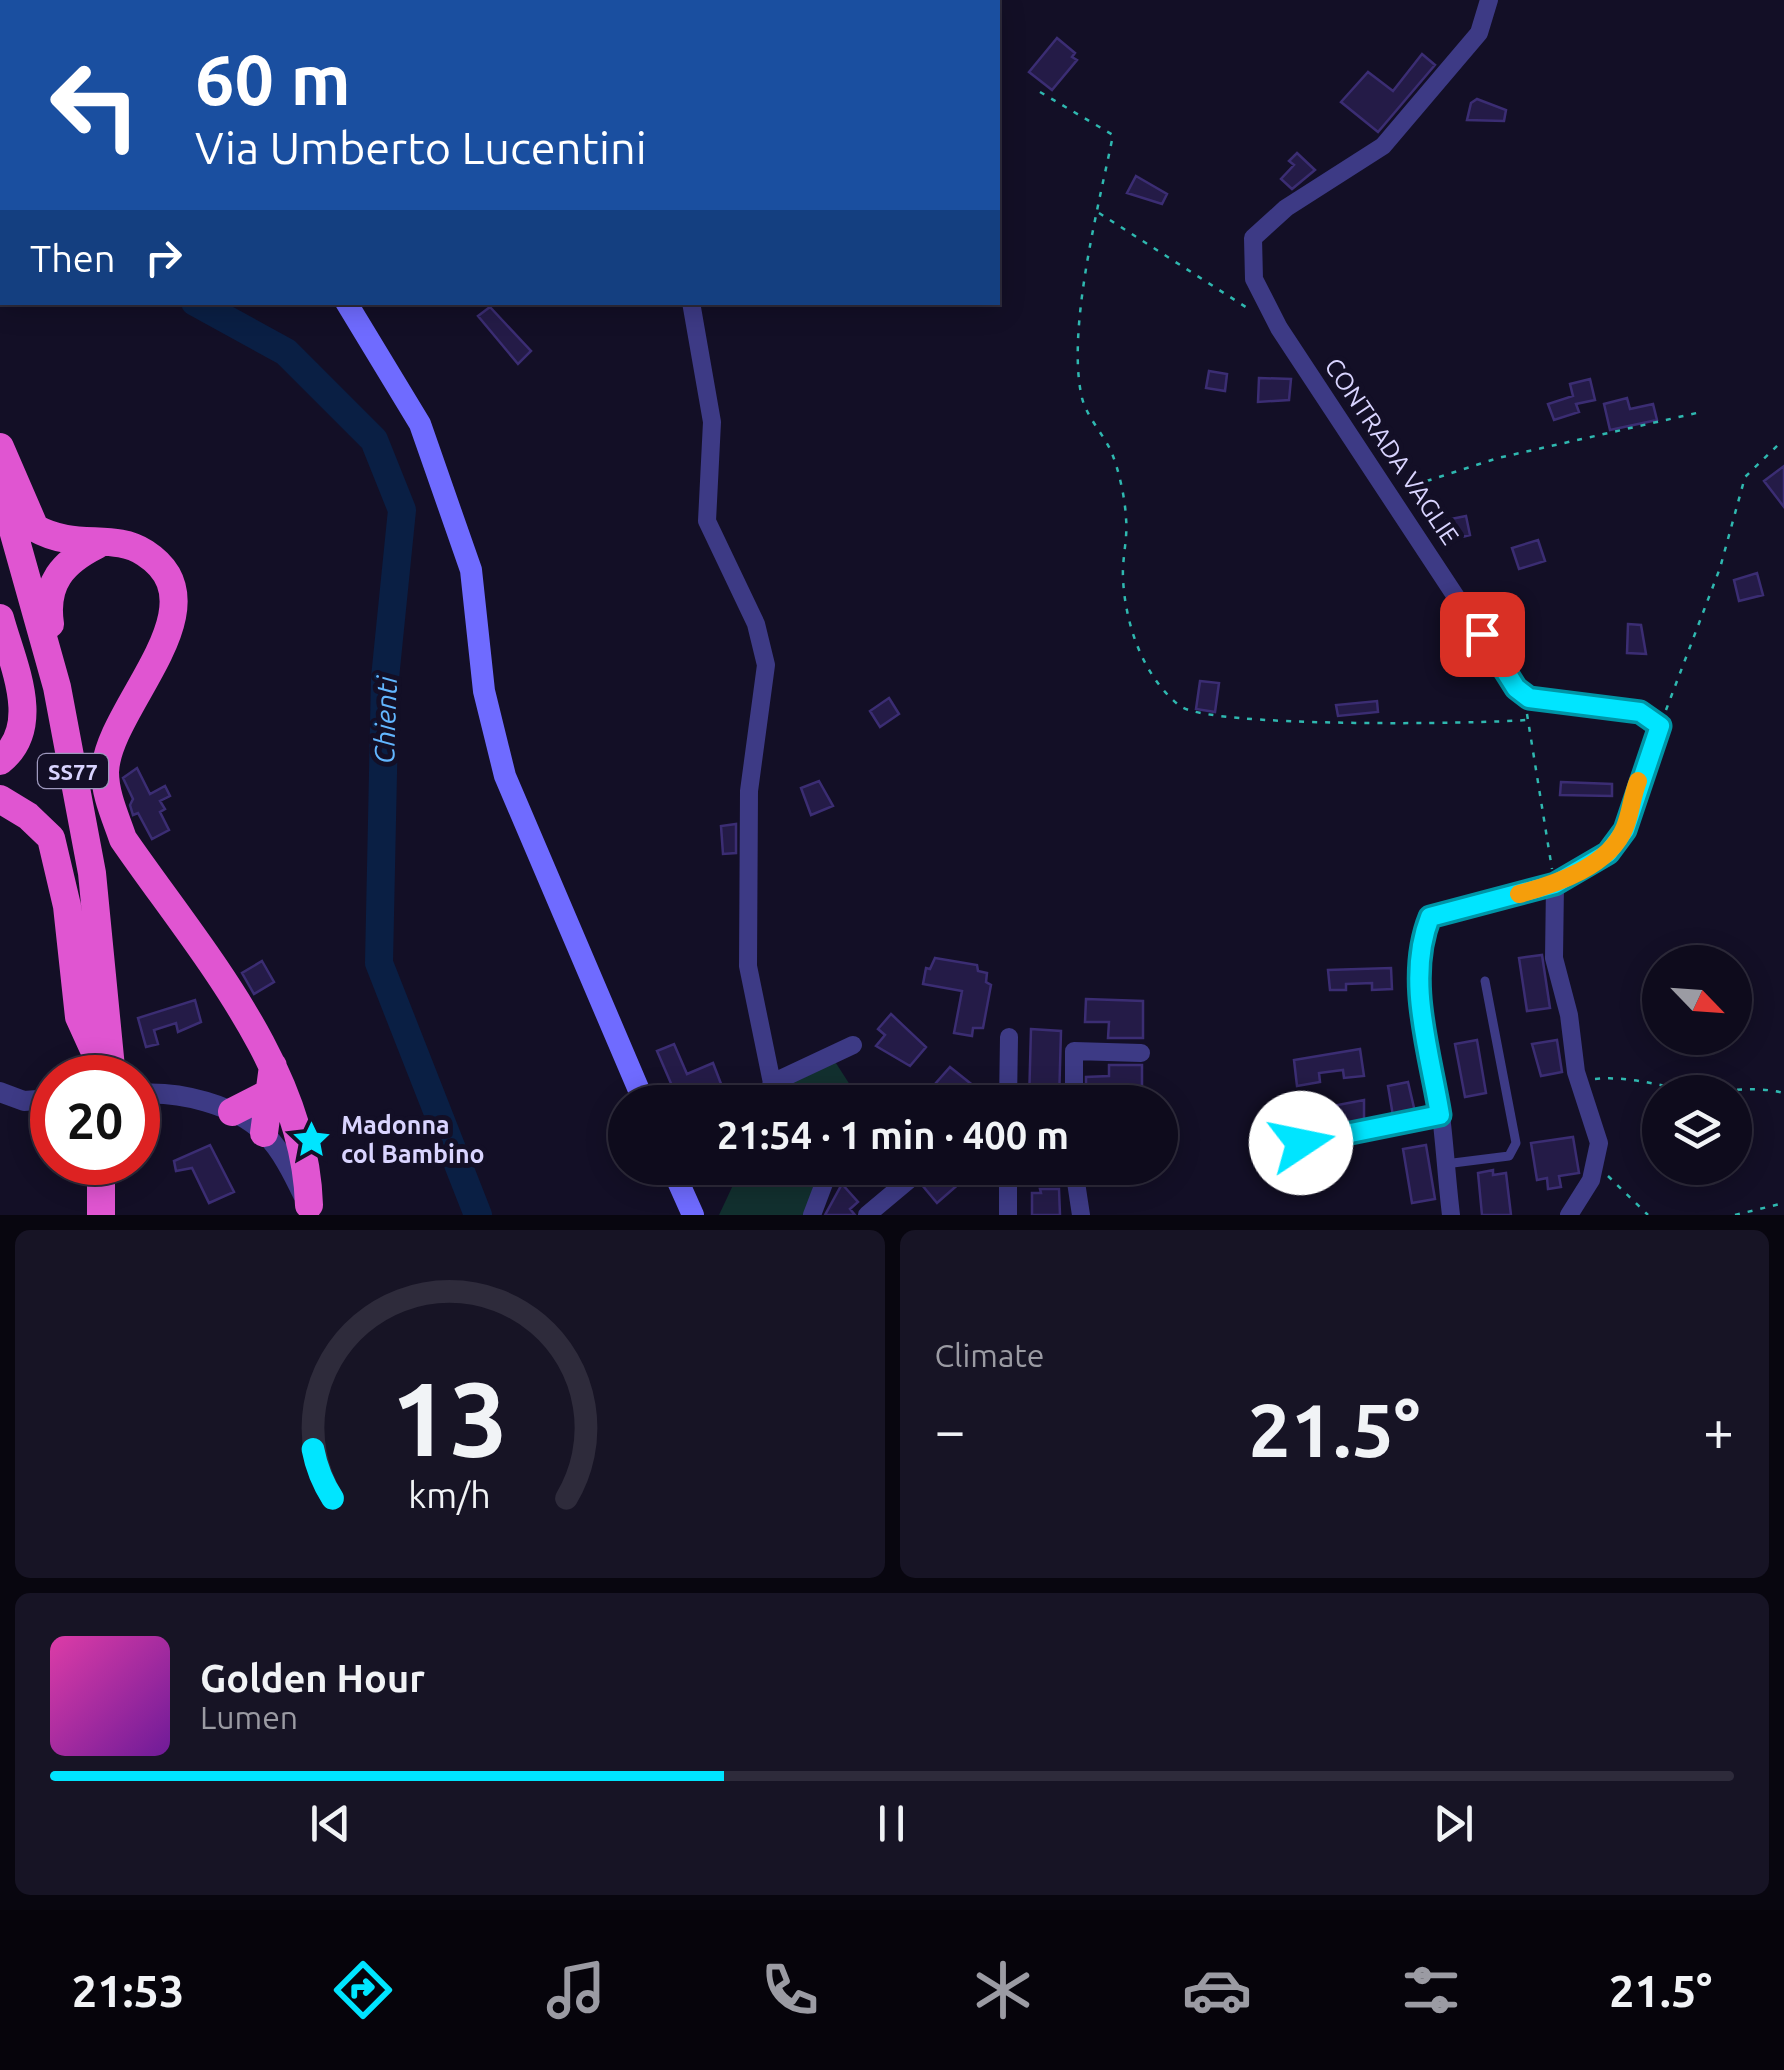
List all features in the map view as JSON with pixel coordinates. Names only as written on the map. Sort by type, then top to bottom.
[{"type":"highway","points":[[0,448],[35,528],[71,543],[103,542],[146,553],[162,570],[173,591],[174,604],[164,644],[114,737],[105,772],[111,804],[123,839],[277,1089],[308,1168],[310,1210]]},
{"type":"highway","name":"SS77","points":[[0,487],[57,687],[92,873],[105,994],[106,1055]]},
{"type":"highway","name":"SS77","points":[[0,534],[49,711],[77,856],[104,1055]]},
{"type":"highway","points":[[103,542],[74,556],[58,571],[49,592],[49,618],[104,872],[112,945],[105,994]]},
{"type":"highway","points":[[0,618],[26,717],[10,752],[0,761]]},
{"type":"highway","points":[[0,799],[28,816],[51,838],[67,906],[79,1017],[99,1055]]},
{"type":"highway","points":[[232,1112],[277,1089]]},
{"type":"highway","points":[[264,1133],[277,1089]]},
{"type":"highway","points":[[101,1185],[101,1215]]},
{"type":"highway","points":[[113,1185],[114,1215]]},
{"type":"main road","points":[[348,305],[420,424],[471,570],[484,691],[505,776],[637,1085]]},
{"type":"main road","points":[[684,1185],[693,1215]]},
{"type":"street","name":"CONTRADA VAGLIE","points":[[1489,0],[1479,33],[1383,146],[1286,208],[1253,238],[1254,280],[1279,328],[1392,492],[1516,688],[1529,698]]},
{"type":"street","points":[[692,305],[712,422],[707,521],[756,624],[766,665],[750,790],[747,928],[748,966],[772,1083],[853,1045]]},
{"type":"street","points":[[1451,1215],[1440,1115],[1420,995],[1419,944],[1430,917],[1555,884],[1608,853],[1625,830],[1660,726],[1640,712],[1529,698]]},
{"type":"street","points":[[1555,884],[1554,958],[1582,1094],[1599,1143],[1598,1162],[1569,1215]]},
{"type":"street","points":[[1008,1085],[1009,1036]]},
{"type":"street","points":[[1074,1085],[1074,1051],[1141,1052]]},
{"type":"street","points":[[0,1092],[30,1101]]},
{"type":"street","points":[[160,1096],[194,1098],[232,1112],[264,1133],[310,1210]]},
{"type":"street","points":[[812,1215],[823,1185]]},
{"type":"street","points":[[868,1215],[903,1185]]},
{"type":"street","points":[[1007,1185],[1008,1215]]},
{"type":"street","points":[[1077,1185],[1081,1215]]},
{"type":"lane","points":[[1446,1164],[1508,1156],[1516,1143],[1484,981]]},
{"type":"lane","points":[[1301,1143],[1440,1115]]},
{"type":"path","points":[[1040,92],[1112,135],[1080,341],[1082,399],[1112,453],[1126,518],[1123,579],[1133,635],[1150,674],[1183,709],[1259,721],[1467,725],[1526,720]]},
{"type":"path","points":[[1098,212],[1279,328]]},
{"type":"path","points":[[1392,492],[1498,458],[1701,412]]},
{"type":"path","points":[[1660,726],[1720,568],[1745,477],[1780,442]]},
{"type":"path","points":[[1529,698],[1526,720],[1555,884]]},
{"type":"path","points":[[1582,1094],[1589,1080],[1614,1077],[1702,1091],[1762,1087],[1784,1093]]},
{"type":"path","points":[[1598,1162],[1648,1215]]},
{"type":"path","points":[[1736,1215],[1784,1203]]},
{"type":"green space","points":[[834,1060],[850,1085],[780,1085]]},
{"type":"green space","points":[[733,1185],[814,1185],[806,1215],[719,1215]]},
{"type":"building","points":[[1057,38],[1075,53],[1072,57],[1077,60],[1052,90],[1029,72]]},
{"type":"building","points":[[1422,54],[1435,65],[1378,132],[1341,102],[1368,72],[1393,91]]},
{"type":"building","points":[[1477,99],[1506,110],[1504,121],[1467,120],[1471,103]]},
{"type":"building","points":[[1297,153],[1315,170],[1292,189],[1281,179],[1294,165],[1289,161]]},
{"type":"building","points":[[1136,176],[1167,194],[1162,204],[1127,193]]},
{"type":"building","points":[[490,307],[531,351],[518,364],[478,316]]},
{"type":"building","points":[[1209,371],[1227,374],[1225,391],[1206,388]]},
{"type":"building","points":[[1259,378],[1291,379],[1289,400],[1258,402]]},
{"type":"building","points":[[1590,379],[1595,400],[1576,404],[1579,412],[1554,420],[1548,404],[1573,396],[1570,384]]},
{"type":"building","points":[[1627,398],[1630,409],[1653,404],[1657,420],[1610,430],[1604,404]]},
{"type":"building","points":[[1784,466],[1784,507],[1764,481]]},
{"type":"building","points":[[1466,516],[1470,535],[1450,540],[1446,520]]},
{"type":"building","points":[[1538,540],[1545,561],[1519,569],[1512,548]]},
{"type":"building","points":[[1757,573],[1763,595],[1739,601],[1734,580]]},
{"type":"building","points":[[1628,624],[1641,625],[1646,654],[1627,653]]},
{"type":"building","points":[[1200,681],[1219,683],[1215,712],[1196,709]]},
{"type":"building","points":[[889,698],[899,714],[880,727],[870,711]]},
{"type":"building","points":[[1377,701],[1378,712],[1338,716],[1336,705]]},
{"type":"building","points":[[137,768],[150,794],[165,786],[170,796],[160,801],[165,809],[160,812],[169,830],[152,839],[138,813],[133,815],[133,799],[123,778]]},
{"type":"building","points":[[819,781],[833,806],[811,815],[801,788]]},
{"type":"building","points":[[1561,782],[1612,784],[1612,796],[1560,795]]},
{"type":"building","points":[[736,824],[736,853],[723,854],[721,826]]},
{"type":"building","points":[[1542,955],[1550,1008],[1527,1011],[1519,958]]},
{"type":"building","points":[[935,958],[977,965],[978,971],[987,973],[986,982],[991,985],[983,1028],[973,1028],[972,1036],[954,1033],[962,991],[923,984],[926,968],[930,969]]},
{"type":"building","points":[[262,961],[274,982],[254,994],[242,973]]},
{"type":"building","points":[[1391,968],[1392,989],[1372,990],[1372,983],[1346,984],[1346,990],[1330,990],[1328,970]]},
{"type":"building","points":[[1086,999],[1143,1001],[1143,1038],[1108,1038],[1109,1022],[1085,1022]]},
{"type":"building","points":[[195,1000],[201,1022],[178,1032],[176,1023],[154,1030],[158,1044],[146,1047],[138,1018]]},
{"type":"building","points":[[891,1014],[926,1047],[910,1066],[876,1046],[885,1035],[878,1029]]},
{"type":"building","points":[[1031,1029],[1061,1031],[1059,1085],[1029,1085]]},
{"type":"building","points":[[1477,1040],[1486,1093],[1465,1097],[1455,1044]]},
{"type":"building","points":[[1557,1040],[1562,1072],[1541,1076],[1532,1044]]},
{"type":"building","points":[[674,1044],[687,1074],[713,1063],[721,1085],[672,1085],[657,1051]]},
{"type":"building","points":[[1360,1049],[1364,1076],[1344,1078],[1343,1070],[1319,1073],[1320,1082],[1297,1086],[1294,1060]]},
{"type":"building","points":[[1109,1065],[1142,1065],[1142,1085],[1086,1085],[1086,1077],[1109,1076]]},
{"type":"building","points":[[950,1067],[972,1085],[936,1085]]},
{"type":"building","points":[[1408,1082],[1415,1112],[1393,1116],[1388,1086]]},
{"type":"building","points":[[1364,1100],[1364,1122],[1302,1134],[1296,1113]]},
{"type":"building","points":[[1573,1137],[1579,1173],[1559,1176],[1561,1187],[1548,1189],[1547,1178],[1537,1180],[1531,1143]]},
{"type":"building","points":[[210,1145],[234,1192],[209,1203],[192,1168],[176,1171],[174,1161]]},
{"type":"building","points":[[1426,1145],[1435,1199],[1412,1203],[1403,1149]]},
{"type":"building","points":[[1493,1170],[1493,1175],[1506,1173],[1511,1215],[1482,1215],[1478,1173]]},
{"type":"building","points":[[841,1185],[858,1202],[850,1209],[855,1215],[825,1215]]},
{"type":"building","points":[[922,1185],[958,1185],[937,1203]]},
{"type":"building","points":[[1040,1189],[1059,1189],[1060,1215],[1032,1215],[1032,1193],[1041,1193]]},
{"type":"waterway","name":"Chienti","points":[[200,305],[286,352],[374,440],[402,510],[385,678],[379,963],[478,1215]]},
{"type":"slow traffic","points":[[1519,894],[1555,884],[1608,853],[1625,830],[1638,781]]},
{"type":"place","name":"Madonna col Bambino","points":[[311,1139]]},
{"type":"route","points":[[1301,1143],[1440,1115],[1420,995],[1419,944],[1430,917],[1555,884],[1608,853],[1625,830],[1635,788],[1660,726],[1640,712],[1529,698],[1516,688],[1482,634]]}]
